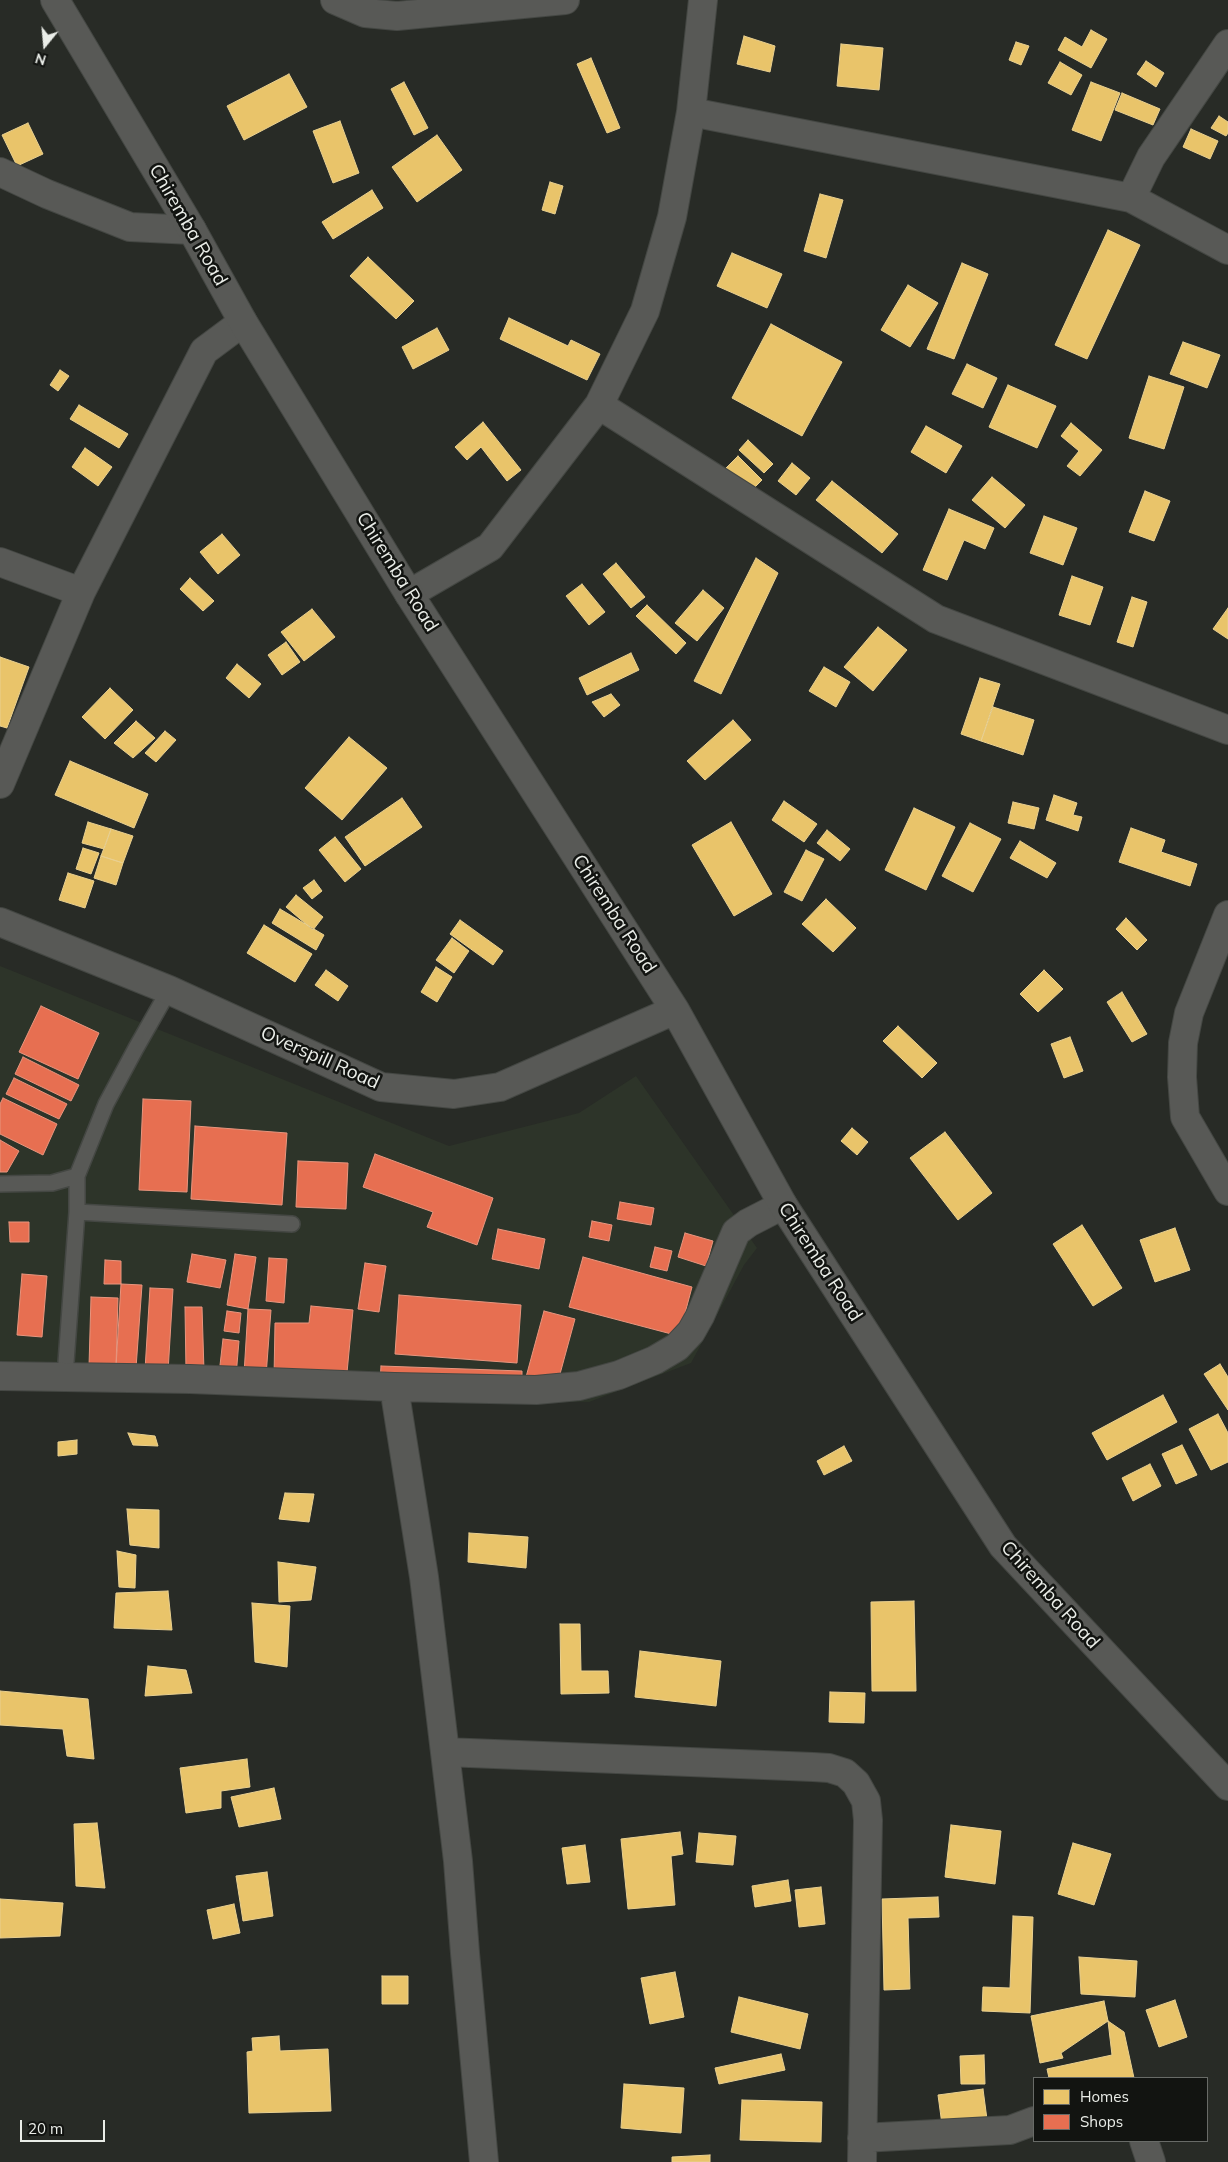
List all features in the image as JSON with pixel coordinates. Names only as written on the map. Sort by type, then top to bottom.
[{"type":"street","name":"Chiremba Road","points":[[55,0],[192,230],[243,322],[409,594],[675,1010],[783,1205],[1003,1546],[1228,1786]]},
{"type":"street","points":[[334,0],[365,13],[396,16],[565,0]]},
{"type":"street","points":[[409,594],[490,547],[599,405],[645,311],[672,217],[691,112],[704,0]]},
{"type":"street","points":[[1130,198],[1151,157],[1228,44]]},
{"type":"street","points":[[691,112],[1130,198],[1228,250]]},
{"type":"street","points":[[0,172],[47,194],[130,227],[192,230]]},
{"type":"street","points":[[0,784],[81,592],[204,351],[243,322]]},
{"type":"street","points":[[599,405],[936,619],[1228,730]]},
{"type":"street","points":[[0,562],[81,592]]},
{"type":"street","points":[[1228,914],[1189,1013],[1183,1043],[1182,1076],[1186,1117],[1228,1191]]},
{"type":"street","name":"Overspill Road","points":[[0,922],[169,990],[381,1087],[454,1094],[500,1087],[675,1010]]},
{"type":"street","points":[[0,1376],[190,1379],[394,1387],[561,1389],[619,1375],[655,1360],[676,1347],[691,1332],[700,1316],[736,1232],[748,1223],[783,1205]]},
{"type":"street","points":[[394,1387],[424,1577],[458,1861],[484,2162]]},
{"type":"street","points":[[445,1752],[813,1767],[829,1768],[845,1774],[856,1783],[866,1801],[868,1820],[862,2150],[1010,2130],[1033,2121]]},
{"type":"street","points":[[1144,2142],[1150,2162]]},
{"type":"lane","points":[[64,1376],[77,1212],[77,1176],[106,1104],[169,990]]},
{"type":"lane","points":[[0,1184],[52,1183],[77,1176]]},
{"type":"lane","points":[[77,1212],[292,1224]]},
{"type":"shaded area","points":[[0,966],[449,1146],[579,1113],[636,1076],[757,1248],[744,1265],[691,1363],[589,1402],[0,1387]]},
{"type":"building: Homes","points":[[1091,30],[1107,39],[1091,68],[1058,50],[1065,37],[1082,47]]},
{"type":"building: Homes","points":[[744,36],[775,46],[770,72],[737,64]]},
{"type":"building: Homes","points":[[1016,42],[1029,46],[1021,65],[1009,60]]},
{"type":"building: Homes","points":[[841,44],[883,48],[879,90],[837,86]]},
{"type":"building: Homes","points":[[591,58],[620,128],[607,133],[577,64]]},
{"type":"building: Homes","points":[[1146,61],[1164,73],[1156,87],[1137,74]]},
{"type":"building: Homes","points":[[1060,62],[1082,75],[1071,95],[1048,83]]},
{"type":"building: Homes","points":[[289,74],[307,107],[244,140],[227,106]]},
{"type":"building: Homes","points":[[404,82],[428,128],[414,135],[391,89]]},
{"type":"building: Homes","points":[[1091,82],[1120,93],[1101,141],[1072,130]]},
{"type":"building: Homes","points":[[1122,93],[1160,109],[1153,125],[1115,110]]},
{"type":"building: Homes","points":[[1219,116],[1228,122],[1228,133],[1226,136],[1211,128]]},
{"type":"building: Homes","points":[[340,121],[359,173],[333,183],[313,131]]},
{"type":"building: Homes","points":[[28,123],[43,154],[17,166],[2,135]]},
{"type":"building: Homes","points":[[1191,129],[1218,141],[1210,159],[1183,147]]},
{"type":"building: Homes","points":[[437,135],[462,170],[417,202],[392,167]]},
{"type":"building: Homes","points":[[550,182],[563,186],[555,214],[542,210]]},
{"type":"building: Homes","points":[[372,190],[383,208],[333,239],[322,222]]},
{"type":"building: Homes","points":[[820,194],[843,200],[826,258],[804,251]]},
{"type":"building: Homes","points":[[1108,230],[1140,245],[1087,359],[1055,345]]},
{"type":"building: Homes","points":[[732,253],[782,274],[767,308],[717,286]]},
{"type":"building: Homes","points":[[368,257],[414,301],[396,319],[350,276]]},
{"type":"building: Homes","points":[[962,263],[988,274],[954,359],[927,349]]},
{"type":"building: Homes","points":[[908,285],[938,303],[910,347],[881,330]]},
{"type":"building: Homes","points":[[509,318],[568,346],[571,340],[600,354],[587,380],[500,339]]},
{"type":"building: Homes","points":[[771,324],[842,362],[802,436],[732,398]]},
{"type":"building: Homes","points":[[437,328],[449,350],[413,369],[402,347]]},
{"type":"building: Homes","points":[[1183,342],[1220,355],[1207,388],[1170,374]]},
{"type":"building: Homes","points":[[967,364],[997,378],[983,408],[952,394]]},
{"type":"building: Homes","points":[[60,370],[69,376],[58,391],[50,385]]},
{"type":"building: Homes","points":[[1149,376],[1184,387],[1164,449],[1129,438]]},
{"type":"building: Homes","points":[[1008,385],[1056,406],[1037,448],[989,427]]},
{"type":"building: Homes","points":[[79,405],[128,434],[119,448],[70,419]]},
{"type":"building: Homes","points":[[483,422],[521,470],[507,481],[481,447],[467,460],[455,447]]},
{"type":"building: Homes","points":[[1071,423],[1102,450],[1080,476],[1067,466],[1079,451],[1061,436]]},
{"type":"building: Homes","points":[[926,426],[962,446],[946,473],[911,452]]},
{"type":"building: Homes","points":[[748,440],[773,464],[764,473],[739,450]]},
{"type":"building: Homes","points":[[85,448],[112,467],[98,486],[72,467]]},
{"type":"building: Homes","points":[[738,456],[762,480],[746,496],[721,473]]},
{"type":"building: Homes","points":[[792,463],[810,478],[796,495],[778,481]]},
{"type":"building: Homes","points":[[992,477],[1025,505],[1005,528],[972,500]]},
{"type":"building: Homes","points":[[832,481],[898,534],[882,553],[816,500]]},
{"type":"building: Homes","points":[[1145,491],[1170,501],[1154,541],[1129,532]]},
{"type":"building: Homes","points":[[949,509],[994,528],[985,549],[964,540],[947,580],[923,570]]},
{"type":"building: Homes","points":[[1044,516],[1077,528],[1063,565],[1030,553]]},
{"type":"building: Homes","points":[[222,534],[240,555],[218,574],[200,552]]},
{"type":"building: Homes","points":[[756,558],[778,573],[721,694],[694,681]]},
{"type":"building: Homes","points":[[616,563],[645,597],[631,608],[603,574]]},
{"type":"building: Homes","points":[[1072,576],[1103,587],[1090,625],[1059,615]]},
{"type":"building: Homes","points":[[190,578],[214,601],[203,611],[180,589]]},
{"type":"building: Homes","points":[[582,584],[605,612],[589,625],[566,596]]},
{"type":"building: Homes","points":[[703,590],[724,608],[697,641],[675,623]]},
{"type":"building: Homes","points":[[1132,597],[1147,602],[1133,647],[1117,642]]},
{"type":"building: Homes","points":[[647,605],[686,643],[676,654],[636,616]]},
{"type":"building: Homes","points":[[1228,608],[1228,639],[1213,629]]},
{"type":"building: Homes","points":[[312,609],[335,637],[304,661],[281,632]]},
{"type":"building: Homes","points":[[878,627],[907,650],[873,691],[844,667]]},
{"type":"building: Homes","points":[[286,642],[300,662],[282,675],[268,655]]},
{"type":"building: Homes","points":[[631,653],[639,670],[587,695],[579,678]]},
{"type":"building: Homes","points":[[0,657],[29,667],[7,728],[0,726]]},
{"type":"building: Homes","points":[[237,664],[261,684],[249,698],[226,678]]},
{"type":"building: Homes","points":[[824,667],[850,682],[836,707],[809,691]]},
{"type":"building: Homes","points":[[980,678],[1000,684],[981,741],[961,734]]},
{"type":"building: Homes","points":[[110,688],[133,710],[105,739],[82,717]]},
{"type":"building: Homes","points":[[611,694],[620,705],[604,717],[592,702]]},
{"type":"building: Homes","points":[[993,707],[1034,720],[1023,755],[981,741]]},
{"type":"building: Homes","points":[[733,720],[751,740],[705,780],[687,761]]},
{"type":"building: Homes","points":[[136,721],[155,738],[133,758],[114,743]]},
{"type":"building: Homes","points":[[165,731],[176,740],[156,762],[145,753]]},
{"type":"building: Homes","points":[[349,737],[387,768],[342,820],[305,788]]},
{"type":"building: Homes","points":[[70,761],[148,794],[134,828],[55,795]]},
{"type":"building: Homes","points":[[1054,795],[1077,803],[1073,815],[1082,817],[1078,831],[1046,820]]},
{"type":"building: Homes","points":[[402,798],[422,827],[365,866],[345,837]]},
{"type":"building: Homes","points":[[784,801],[817,824],[804,842],[772,820]]},
{"type":"building: Homes","points":[[1013,802],[1039,808],[1034,829],[1008,823]]},
{"type":"building: Homes","points":[[914,808],[955,827],[926,890],[885,870]]},
{"type":"building: Homes","points":[[88,822],[111,829],[104,849],[82,843]]},
{"type":"building: Homes","points":[[731,822],[772,894],[734,916],[692,845]]},
{"type":"building: Homes","points":[[970,823],[1001,839],[973,892],[942,876]]},
{"type":"building: Homes","points":[[1131,828],[1165,840],[1161,852],[1197,864],[1190,886],[1119,862]]},
{"type":"building: Homes","points":[[111,829],[133,836],[123,863],[101,856]]},
{"type":"building: Homes","points":[[827,830],[850,849],[840,861],[817,843]]},
{"type":"building: Homes","points":[[335,837],[361,869],[345,882],[319,850]]},
{"type":"building: Homes","points":[[1020,841],[1056,863],[1047,878],[1010,858]]},
{"type":"building: Homes","points":[[83,848],[99,853],[91,874],[76,869]]},
{"type":"building: Homes","points":[[806,850],[824,859],[802,901],[784,892]]},
{"type":"building: Homes","points":[[101,856],[123,863],[116,885],[94,878]]},
{"type":"building: Homes","points":[[68,873],[94,881],[85,908],[59,900]]},
{"type":"building: Homes","points":[[314,880],[322,891],[312,899],[303,888]]},
{"type":"building: Homes","points":[[296,895],[323,917],[313,930],[286,907]]},
{"type":"building: Homes","points":[[826,899],[856,928],[833,952],[802,924]]},
{"type":"building: Homes","points":[[280,909],[324,935],[316,950],[272,923]]},
{"type":"building: Homes","points":[[1126,918],[1147,940],[1137,950],[1116,929]]},
{"type":"building: Homes","points":[[460,920],[503,951],[493,965],[450,934]]},
{"type":"building: Homes","points":[[264,925],[312,954],[295,982],[247,953]]},
{"type":"building: Homes","points":[[452,938],[469,951],[454,973],[436,960]]},
{"type":"building: Homes","points":[[436,967],[452,977],[437,1002],[421,992]]},
{"type":"building: Homes","points":[[326,970],[348,986],[338,1001],[315,985]]},
{"type":"building: Homes","points":[[1044,970],[1063,989],[1038,1012],[1020,994]]},
{"type":"building: Homes","points":[[1122,992],[1147,1034],[1132,1042],[1107,1002]]},
{"type":"building: Homes","points":[[898,1026],[937,1063],[922,1078],[883,1041]]},
{"type":"building: Homes","points":[[1070,1037],[1083,1071],[1064,1078],[1051,1044]]},
{"type":"building: Homes","points":[[852,1128],[868,1142],[857,1155],[841,1141]]},
{"type":"building: Homes","points":[[945,1132],[992,1193],[958,1220],[910,1158]]},
{"type":"building: Homes","points":[[1082,1225],[1122,1288],[1093,1306],[1053,1244]]},
{"type":"building: Homes","points":[[1175,1228],[1190,1270],[1155,1282],[1140,1240]]},
{"type":"building: Homes","points":[[1220,1364],[1228,1377],[1228,1410],[1204,1374]]},
{"type":"building: Homes","points":[[1163,1395],[1177,1422],[1107,1460],[1092,1433]]},
{"type":"building: Homes","points":[[1218,1414],[1228,1433],[1228,1462],[1211,1470],[1189,1429]]},
{"type":"building: Homes","points":[[128,1433],[155,1436],[158,1446],[133,1445]]},
{"type":"building: Homes","points":[[77,1440],[77,1454],[58,1456],[58,1442]]},
{"type":"building: Homes","points":[[1182,1445],[1197,1475],[1176,1484],[1162,1454]]},
{"type":"building: Homes","points":[[844,1446],[852,1461],[824,1475],[817,1461]]},
{"type":"building: Homes","points":[[1150,1464],[1161,1486],[1133,1501],[1122,1478]]},
{"type":"building: Homes","points":[[285,1493],[314,1494],[309,1522],[279,1519]]},
{"type":"building: Homes","points":[[127,1509],[159,1510],[159,1548],[130,1545]]},
{"type":"building: Homes","points":[[469,1533],[528,1537],[526,1568],[468,1562]]},
{"type":"building: Homes","points":[[117,1551],[136,1555],[135,1588],[119,1587]]},
{"type":"building: Homes","points":[[278,1562],[316,1567],[311,1600],[279,1602]]},
{"type":"building: Homes","points":[[168,1591],[172,1630],[114,1628],[116,1593]]},
{"type":"building: Homes","points":[[914,1601],[916,1691],[872,1691],[871,1602]]},
{"type":"building: Homes","points":[[252,1603],[290,1606],[287,1667],[255,1662]]},
{"type":"building: Homes","points":[[560,1624],[580,1624],[581,1671],[608,1671],[609,1693],[561,1694]]},
{"type":"building: Homes","points":[[640,1651],[721,1661],[716,1706],[635,1697]]},
{"type":"building: Homes","points":[[148,1666],[186,1670],[192,1693],[145,1696]]},
{"type":"building: Homes","points":[[0,1691],[88,1699],[94,1759],[67,1756],[63,1729],[0,1725]]},
{"type":"building: Homes","points":[[830,1692],[865,1693],[864,1723],[829,1722]]},
{"type":"building: Homes","points":[[247,1759],[250,1787],[221,1791],[221,1808],[186,1813],[180,1768]]},
{"type":"building: Homes","points":[[274,1788],[281,1819],[239,1827],[231,1797]]},
{"type":"building: Homes","points":[[97,1823],[105,1888],[76,1886],[74,1824]]},
{"type":"building: Homes","points":[[951,1825],[1001,1831],[995,1884],[945,1877]]},
{"type":"building: Homes","points":[[680,1832],[683,1854],[671,1856],[675,1905],[628,1909],[621,1839]]},
{"type":"building: Homes","points":[[699,1833],[736,1836],[733,1865],[696,1862]]},
{"type":"building: Homes","points":[[1073,1843],[1111,1854],[1094,1905],[1058,1894]]},
{"type":"building: Homes","points":[[585,1845],[590,1882],[567,1884],[562,1848]]},
{"type":"building: Homes","points":[[267,1872],[273,1916],[243,1921],[236,1876]]},
{"type":"building: Homes","points":[[788,1880],[791,1901],[755,1907],[752,1886]]},
{"type":"building: Homes","points":[[821,1887],[825,1924],[799,1927],[795,1890]]},
{"type":"building: Homes","points":[[938,1897],[939,1917],[908,1918],[910,1989],[884,1990],[882,1899]]},
{"type":"building: Homes","points":[[0,1899],[63,1903],[60,1936],[0,1938]]},
{"type":"building: Homes","points":[[234,1904],[240,1933],[213,1939],[207,1910]]},
{"type":"building: Homes","points":[[1013,1916],[1033,1917],[1030,2013],[982,2011],[983,1987],[1010,1988]]},
{"type":"building: Homes","points":[[1079,1957],[1137,1961],[1135,1997],[1081,1994]]},
{"type":"building: Homes","points":[[675,1972],[684,2017],[650,2024],[641,1978]]},
{"type":"building: Homes","points":[[382,1976],[408,1976],[408,2004],[382,2004]]},
{"type":"building: Homes","points":[[739,1997],[808,2014],[800,2049],[731,2032]]},
{"type":"building: Homes","points":[[1175,2000],[1187,2037],[1159,2047],[1146,2010]]},
{"type":"building: Homes","points":[[1104,2001],[1108,2021],[1061,2053],[1063,2058],[1040,2063],[1031,2016]]},
{"type":"building: Homes","points":[[1108,2021],[1124,2032],[1134,2077],[1049,2077],[1047,2069],[1112,2055]]},
{"type":"building: Homes","points":[[279,2036],[280,2051],[328,2049],[331,2111],[249,2113],[247,2052],[253,2051],[252,2038]]},
{"type":"building: Homes","points":[[781,2054],[785,2070],[719,2084],[715,2068]]},
{"type":"building: Homes","points":[[984,2055],[985,2084],[961,2084],[960,2056]]},
{"type":"building: Homes","points":[[624,2084],[684,2088],[681,2133],[621,2128]]},
{"type":"building: Homes","points":[[983,2089],[988,2127],[943,2132],[938,2095]]},
{"type":"building: Homes","points":[[742,2100],[822,2102],[821,2142],[740,2140]]},
{"type":"building: Homes","points":[[710,2155],[710,2162],[672,2162],[672,2157]]},
{"type":"building: Shops","points":[[41,1006],[99,1033],[78,1079],[19,1052]]},
{"type":"building: Shops","points":[[23,1057],[79,1085],[71,1101],[15,1074]]},
{"type":"building: Shops","points":[[14,1078],[67,1104],[59,1119],[6,1094]]},
{"type":"building: Shops","points":[[3,1098],[57,1124],[43,1155],[0,1134],[0,1104]]},
{"type":"building: Shops","points":[[143,1099],[191,1101],[187,1192],[139,1190]]},
{"type":"building: Shops","points":[[195,1126],[287,1133],[282,1205],[191,1199]]},
{"type":"building: Shops","points":[[0,1140],[19,1151],[7,1172],[0,1172]]},
{"type":"building: Shops","points":[[375,1154],[493,1198],[477,1245],[427,1227],[433,1212],[363,1187]]},
{"type":"building: Shops","points":[[298,1161],[348,1163],[346,1209],[296,1207]]},
{"type":"building: Shops","points":[[620,1202],[654,1208],[651,1225],[617,1219]]},
{"type":"building: Shops","points":[[592,1221],[612,1225],[609,1241],[589,1237]]},
{"type":"building: Shops","points":[[9,1222],[29,1222],[29,1242],[10,1242]]},
{"type":"building: Shops","points":[[498,1229],[545,1239],[539,1269],[492,1259]]},
{"type":"building: Shops","points":[[685,1233],[713,1241],[706,1266],[678,1257]]},
{"type":"building: Shops","points":[[655,1247],[672,1251],[667,1271],[650,1267]]},
{"type":"building: Shops","points":[[192,1254],[226,1260],[220,1288],[187,1282]]},
{"type":"building: Shops","points":[[235,1254],[256,1257],[248,1309],[227,1305]]},
{"type":"building: Shops","points":[[583,1257],[692,1287],[679,1336],[569,1307]]},
{"type":"building: Shops","points":[[269,1258],[287,1259],[284,1303],[266,1301]]},
{"type":"building: Shops","points":[[105,1260],[121,1261],[121,1284],[104,1284]]},
{"type":"building: Shops","points":[[365,1263],[386,1266],[379,1312],[358,1309]]},
{"type":"building: Shops","points":[[22,1274],[47,1276],[42,1337],[17,1335]]},
{"type":"building: Shops","points":[[121,1284],[142,1285],[136,1368],[116,1367]]},
{"type":"building: Shops","points":[[150,1288],[173,1289],[168,1372],[145,1370]]},
{"type":"building: Shops","points":[[399,1295],[521,1305],[517,1363],[395,1354]]},
{"type":"building: Shops","points":[[91,1297],[118,1298],[116,1367],[89,1366]]},
{"type":"building: Shops","points":[[311,1306],[353,1310],[346,1383],[274,1378],[275,1323],[309,1323]]},
{"type":"building: Shops","points":[[185,1307],[202,1307],[204,1371],[186,1371]]},
{"type":"building: Shops","points":[[248,1309],[271,1310],[266,1376],[244,1374]]},
{"type":"building: Shops","points":[[227,1311],[241,1313],[239,1333],[224,1331]]},
{"type":"building: Shops","points":[[544,1311],[575,1319],[557,1385],[526,1377]]},
{"type":"building: Shops","points":[[223,1339],[239,1341],[236,1376],[219,1374]]},
{"type":"building: Shops","points":[[381,1366],[522,1371],[522,1387],[380,1382]]}]
